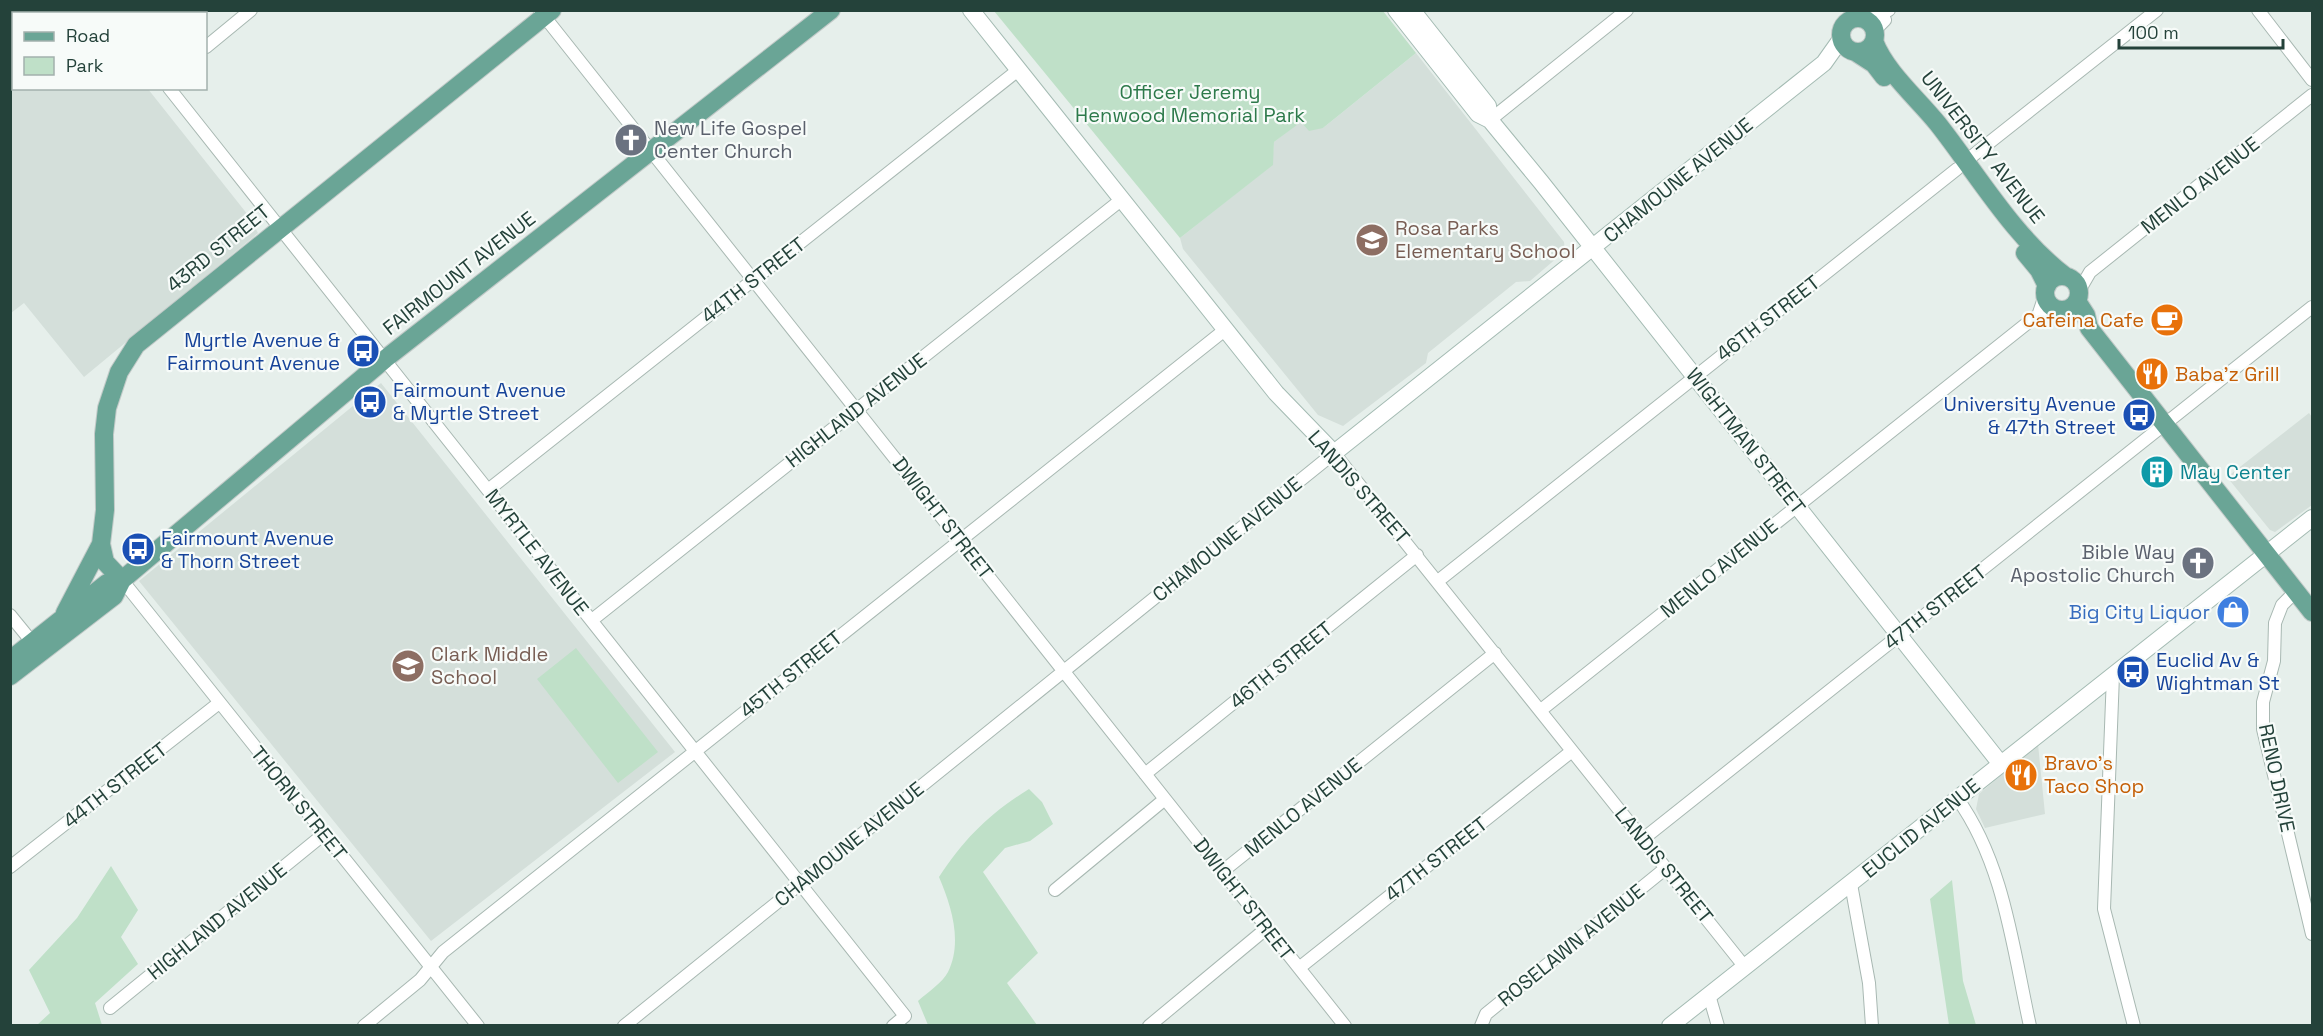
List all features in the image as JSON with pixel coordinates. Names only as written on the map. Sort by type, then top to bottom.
[{"type":"main road","name":"FAIRMOUNT AVENUE","points":[[10,676],[114,596],[122,580],[385,360],[831,10]]},
{"type":"main road","name":"LANDIS STREET","points":[[971,10],[1017,71],[1276,393],[1334,453]]},
{"type":"main road","name":"WIGHTMAN STREET","points":[[1396,10],[1478,114],[1490,120],[1593,248],[2000,763]]},
{"type":"main road","name":"WIGHTMAN STREET","points":[[1412,10],[1488,106],[1490,120]]},
{"type":"main road","points":[[1833,10],[1848,44],[1868,50],[1871,21],[1850,20],[1848,44]]},
{"type":"main road","name":"43RD STREET","points":[[65,614],[101,544],[105,510],[104,434],[107,408],[119,372],[147,333],[546,13]]},
{"type":"main road","name":"UNIVERSITY AVENUE","points":[[1871,21],[1881,58],[2039,270],[2049,302],[2071,291]]},
{"type":"main road","name":"CHAMOUNE AVENUE","points":[[1334,453],[1832,55],[1836,57],[1848,44]]},
{"type":"main road","name":"UNIVERSITY AVENUE","points":[[1848,44],[1874,64],[2071,291],[2079,326],[2089,328],[2313,612]]},
{"type":"main road","points":[[2046,289],[2054,278],[2071,291]]},
{"type":"main road","name":"EUCLID AVENUE","points":[[1671,1026],[2000,763],[2266,553],[2313,519]]},
{"type":"main road","points":[[101,544],[105,562],[122,580]]},
{"type":"main road","name":"FAIRMOUNT AVENUE","points":[[10,660],[65,614],[107,583],[122,580]]},
{"type":"street","points":[[207,46],[251,10]]},
{"type":"street","points":[[1490,120],[1627,10]]},
{"type":"street","name":"46TH STREET","points":[[1438,581],[2157,10]]},
{"type":"street","points":[[2258,10],[2313,80]]},
{"type":"street","name":"DWIGHT STREET","points":[[546,13],[651,150],[1345,1026]]},
{"type":"street","name":"44TH STREET","points":[[489,490],[1017,71]]},
{"type":"street","name":"MYRTLE AVENUE","points":[[171,90],[905,1016],[893,1026]]},
{"type":"street","name":"MENLO AVENUE","points":[[1540,711],[2040,313],[2071,291],[2313,95]]},
{"type":"street","name":"HIGHLAND AVENUE","points":[[592,620],[1121,200]]},
{"type":"street","points":[[2040,313],[2046,289]]},
{"type":"street","name":"47TH STREET","points":[[1643,839],[2313,307]]},
{"type":"street","name":"45TH STREET","points":[[364,1026],[431,969],[443,952],[1226,329]]},
{"type":"street","name":"LANDIS STREET","points":[[1334,453],[1744,966]]},
{"type":"street","name":"CHAMOUNE AVENUE","points":[[624,1026],[1063,669],[1334,453]]},
{"type":"street","name":"46TH STREET","points":[[1146,774],[1417,555]]},
{"type":"street","name":"THORN STREET","points":[[122,580],[478,1026]]},
{"type":"street","name":"RENO DRIVE","points":[[2296,591],[2282,605],[2275,623],[2274,661],[2263,702],[2263,729],[2313,934]]},
{"type":"street","points":[[10,615],[32,642]]},
{"type":"street","name":"MENLO AVENUE","points":[[1222,871],[1495,653]]},
{"type":"street","points":[[2113,675],[2104,909],[2134,1026]]},
{"type":"street","name":"44TH STREET","points":[[10,867],[219,703]]},
{"type":"street","name":"47TH STREET","points":[[1299,968],[1572,751]]},
{"type":"street","points":[[1957,798],[1972,819],[1991,858],[2030,1026]]},
{"type":"street","points":[[1054,890],[1165,799]]},
{"type":"street","name":"HIGHLAND AVENUE","points":[[110,1008],[324,834]]},
{"type":"street","name":"ROSELAWN AVENUE","points":[[1481,1026],[1486,1014],[1666,868]]},
{"type":"street","points":[[1851,884],[1869,983],[1872,1026]]},
{"type":"street","points":[[1149,1026],[1267,928]]},
{"type":"street","points":[[1709,995],[1718,1026]]},
{"type":"shaded area","name":"Rosa Parks Elementary School","points":[[1416,53],[1564,242],[1565,251],[1530,281],[1516,282],[1428,353],[1426,363],[1343,426],[1318,415],[1183,249],[1180,238],[1272,165],[1274,142],[1301,121],[1323,128]]},
{"type":"shaded area","points":[[11,85],[12,90],[149,90],[248,215],[258,233],[84,377],[24,303],[11,313]]},
{"type":"shaded area","name":"Clark Middle School","points":[[381,383],[675,752],[431,941],[139,581]]},
{"type":"shaded area","points":[[2309,413],[2312,417],[2312,505],[2275,532],[2270,530],[2227,477]]},
{"type":"shaded area","points":[[2038,744],[2045,814],[1985,828],[1976,809],[1979,794]]},
{"type":"green space","name":"Officer Jeremy Henwood Memorial Park","points":[[994,11],[1383,11],[1416,53],[1323,128],[1309,131],[1301,122],[1274,142],[1273,165],[1180,238]]},
{"type":"green space","points":[[576,648],[658,752],[618,783],[537,679]]},
{"type":"green space","points":[[1029,789],[1042,802],[1053,824],[1030,841],[1005,848],[983,872],[1038,953],[1007,983],[1037,1025],[928,1025],[918,1001],[946,976],[955,948],[954,924],[948,899],[939,877],[958,850],[979,828]]},
{"type":"green space","points":[[111,866],[138,910],[121,937],[138,964],[95,1003],[102,1025],[37,1025],[50,1013],[29,970],[77,918]]},
{"type":"green space","points":[[1952,880],[1963,981],[1976,1025],[1949,1025],[1930,899]]},
{"type":"place","name":"New Life Gospel Center Church","points":[[631,140]]},
{"type":"place","name":"Rosa Parks Elementary School","points":[[1372,240]]},
{"type":"place","name":"Cafeina Cafe","points":[[2167,320]]},
{"type":"place","name":"Myrtle Avenue & Fairmount Avenue","points":[[363,351]]},
{"type":"place","name":"Baba'z Grill","points":[[2152,374]]},
{"type":"place","name":"Fairmount Avenue & Myrtle Street","points":[[370,402]]},
{"type":"place","name":"University Avenue & 47th Street","points":[[2139,415]]},
{"type":"place","name":"May Center","points":[[2157,472]]},
{"type":"place","name":"Fairmount Avenue & Thorn Street","points":[[138,549]]},
{"type":"place","name":"Bible Way Apostolic Church","points":[[2198,563]]},
{"type":"place","name":"Big City Liquor","points":[[2233,612]]},
{"type":"place","name":"Clark Middle School","points":[[408,666]]},
{"type":"place","name":"Euclid Av & Wightman St","points":[[2133,672]]},
{"type":"place","name":"Bravo's Taco Shop","points":[[2021,775]]}]
